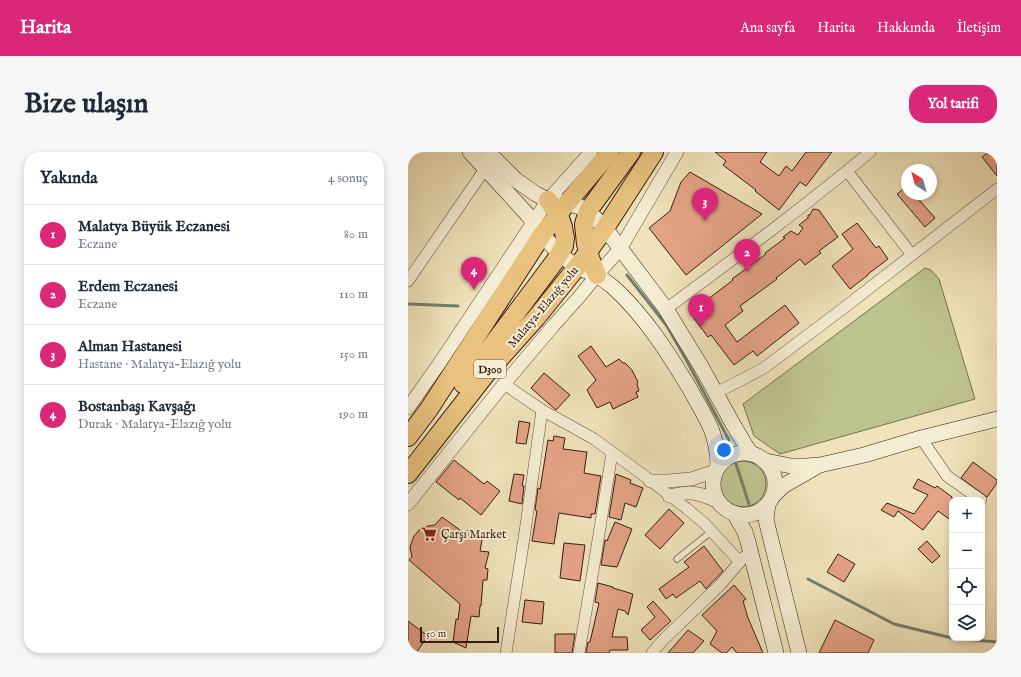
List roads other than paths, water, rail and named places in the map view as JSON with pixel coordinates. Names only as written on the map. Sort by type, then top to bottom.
[{"type":"highway","name":"D300","points":[[408,437],[429,409],[537,234],[558,206],[610,152]]},
{"type":"highway","points":[[596,275],[586,244],[584,224],[590,208],[631,152]]},
{"type":"highway","name":"Malatya-Elazığ yolu","points":[[408,474],[486,374],[536,318],[577,267],[608,224],[654,152]]},
{"type":"highway","points":[[444,429],[457,392],[564,246],[565,238],[558,206]]},
{"type":"highway","points":[[590,208],[608,224]]},
{"type":"highway","points":[[537,234],[557,257]]},
{"type":"main road","points":[[470,152],[489,160],[536,194],[558,206],[590,208]]},
{"type":"main road","points":[[489,160],[537,234]]},
{"type":"main road","points":[[608,224],[620,249],[666,309],[751,453]]},
{"type":"main road","points":[[557,257],[596,275],[612,287],[650,327],[676,366],[712,431],[717,449],[717,469]]},
{"type":"main road","points":[[766,461],[791,466],[820,465],[864,455],[921,438],[997,419]]},
{"type":"main road","points":[[799,653],[766,519],[770,500],[775,487],[775,478],[772,469],[766,461],[751,453],[734,454],[722,462],[717,469],[713,480],[714,494],[725,509],[743,515],[752,514],[761,510],[770,500],[783,486],[820,465]]},
{"type":"main road","points":[[734,513],[745,532],[745,557],[776,653]]},
{"type":"street","points":[[558,206],[591,152]]},
{"type":"street","points":[[408,504],[504,384],[596,275],[620,249],[677,152]]},
{"type":"street","points":[[666,309],[755,243],[870,152]]},
{"type":"street","points":[[408,281],[489,160]]},
{"type":"street","points":[[847,171],[912,255]]},
{"type":"street","points":[[716,393],[764,368],[997,189]]},
{"type":"street","points":[[408,408],[446,354],[537,234]]},
{"type":"street","points":[[504,384],[542,410],[594,439],[686,508],[745,557],[720,585],[662,641],[652,653]]},
{"type":"street","points":[[506,653],[542,410]]},
{"type":"street","points":[[921,438],[947,476],[976,497]]},
{"type":"street","points":[[578,653],[589,596],[612,453]]},
{"type":"street","points":[[650,482],[691,479],[717,469]]},
{"type":"street","points":[[670,496],[696,493],[719,502]]},
{"type":"lane","points":[[677,559],[712,531]]},
{"type":"waterway","points":[[627,275],[667,326],[729,440]]},
{"type":"waterway","points":[[408,304],[458,306]]},
{"type":"waterway","points":[[736,464],[749,504]]},
{"type":"waterway","points":[[808,579],[894,624],[949,637]]},
{"type":"waterway","points":[[985,641],[997,642]]},
{"type":"place","name":"Alman Hastanesi","points":[[705,221]]},
{"type":"place","name":"Erdem Eczanesi","points":[[747,272]]},
{"type":"place","name":"Bostanbaşı Kavşağı","points":[[474,290]]},
{"type":"place","name":"Malatya Büyük Eczanesi","points":[[701,327]]},
{"type":"place","name":"Çarşı Market","points":[[429,534]]}]
